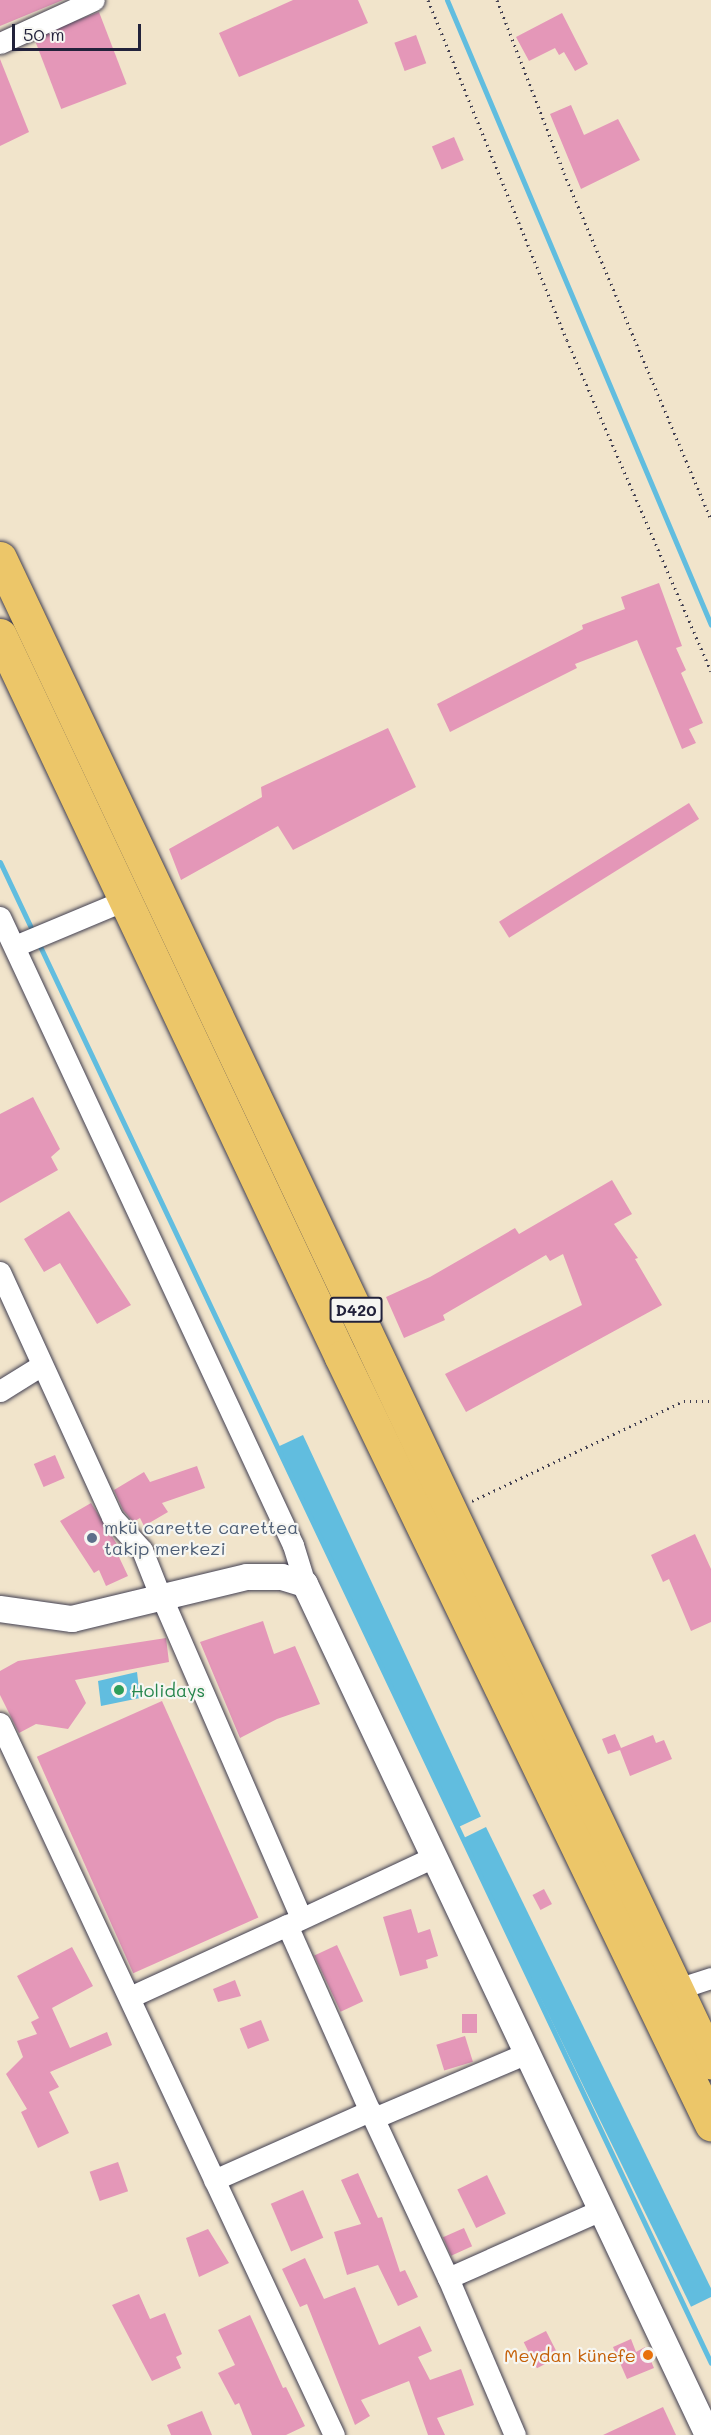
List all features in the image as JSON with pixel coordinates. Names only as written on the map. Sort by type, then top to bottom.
[{"type":"main road","name":"D420","points":[[0,558],[711,2062]]},
{"type":"main road","name":"D420","points":[[0,635],[711,2124]]},
{"type":"street","points":[[0,43],[94,0]]},
{"type":"street","points":[[15,946],[125,900]]},
{"type":"street","points":[[0,917],[292,1545],[305,1584],[708,2435]]},
{"type":"street","points":[[0,1272],[112,1517],[142,1550],[372,2115],[448,2278],[515,2435]]},
{"type":"street","points":[[0,1391],[42,1365]]},
{"type":"street","points":[[0,1609],[72,1619],[247,1577],[282,1577],[305,1584]]},
{"type":"street","points":[[0,1723],[334,2435]]},
{"type":"street","points":[[130,1996],[434,1857]]},
{"type":"street","points":[[677,1989],[711,1978]]},
{"type":"street","points":[[214,2180],[527,2053]]},
{"type":"street","points":[[448,2278],[601,2210]]},
{"type":"path","points":[[428,0],[567,340],[711,671]]},
{"type":"path","points":[[497,0],[564,173],[711,520]]},
{"type":"path","points":[[451,1510],[684,1401],[711,1401]]},
{"type":"water","points":[[303,1435],[481,1817],[456,1828],[279,1446]]},
{"type":"water","name":"Holidays","points":[[137,1672],[140,1698],[101,1706],[98,1681]]},
{"type":"water","points":[[486,1827],[711,2288],[711,2297],[691,2307],[463,1838]]},
{"type":"building","points":[[0,0],[63,0],[0,26]]},
{"type":"building","points":[[293,0],[358,0],[368,23],[239,77],[219,33]]},
{"type":"building","points":[[99,12],[127,84],[61,109],[34,37]]},
{"type":"building","points":[[562,13],[588,64],[575,71],[564,52],[559,55],[555,48],[529,61],[516,37]]},
{"type":"building","points":[[416,35],[426,63],[405,71],[394,43]]},
{"type":"building","points":[[0,59],[29,132],[0,146]]},
{"type":"building","points":[[571,105],[584,135],[618,119],[640,160],[581,189],[550,114]]},
{"type":"building","points":[[454,137],[464,160],[442,169],[432,146]]},
{"type":"building","points":[[659,583],[682,646],[676,648],[686,670],[681,673],[703,723],[689,729],[696,743],[682,749],[637,640],[575,664],[577,668],[450,732],[437,704],[583,629],[582,625],[625,609],[621,597]]},
{"type":"building","points":[[388,728],[416,787],[293,850],[278,826],[181,880],[169,849],[262,797],[261,787]]},
{"type":"building","points":[[689,803],[699,819],[509,938],[499,922]]},
{"type":"building","points":[[33,1097],[60,1149],[51,1157],[58,1170],[0,1203],[0,1114]]},
{"type":"building","points":[[612,1180],[632,1214],[614,1224],[638,1258],[635,1259],[662,1305],[466,1412],[445,1374],[582,1305],[563,1254],[550,1261],[546,1255],[443,1315],[445,1320],[404,1338],[386,1297],[430,1277],[515,1228],[519,1234]]},
{"type":"building","points":[[69,1211],[131,1305],[97,1324],[60,1263],[44,1272],[24,1239]]},
{"type":"building","points":[[55,1455],[65,1478],[44,1487],[34,1464]]},
{"type":"building","points":[[197,1466],[205,1488],[162,1503],[168,1512],[144,1526],[140,1518],[133,1522],[123,1510],[114,1490],[144,1472],[150,1482]]},
{"type":"building","name":"mkü carette carettea takip merkezi","points":[[91,1503],[123,1554],[119,1557],[128,1576],[106,1586],[99,1570],[94,1573],[60,1521]]},
{"type":"building","points":[[695,1534],[711,1569],[711,1622],[691,1631],[669,1579],[663,1582],[651,1555]]},
{"type":"building","points":[[263,1621],[274,1654],[295,1646],[320,1704],[277,1719],[240,1738],[200,1642]]},
{"type":"building","points":[[166,1638],[169,1662],[75,1680],[86,1703],[68,1729],[36,1724],[19,1733],[0,1695],[0,1671],[18,1661]]},
{"type":"building","points":[[162,1701],[258,1918],[133,1973],[37,1757]]},
{"type":"building","points":[[615,1734],[621,1748],[653,1735],[656,1743],[664,1740],[672,1759],[630,1776],[620,1750],[608,1754],[602,1739]]},
{"type":"building","points":[[544,1889],[552,1904],[541,1910],[533,1895]]},
{"type":"building","points":[[411,1909],[418,1933],[430,1929],[438,1956],[426,1960],[428,1968],[400,1976],[383,1917]]},
{"type":"building","points":[[337,1945],[363,2001],[341,2012],[314,1956]]},
{"type":"building","points":[[72,1947],[93,1986],[52,2008],[70,2048],[107,2032],[112,2045],[50,2072],[59,2087],[49,2092],[69,2133],[38,2148],[21,2112],[27,2109],[6,2074],[23,2057],[17,2041],[37,2034],[31,2022],[39,2018],[17,1976]]},
{"type":"building","points":[[235,1980],[241,1996],[218,2002],[213,1989]]},
{"type":"building","points":[[462,2014],[477,2014],[477,2033],[462,2033]]},
{"type":"building","points":[[261,2020],[269,2040],[248,2049],[240,2029]]},
{"type":"building","points":[[465,2036],[473,2062],[444,2071],[436,2045]]},
{"type":"building","points":[[118,2162],[128,2191],[100,2201],[90,2172]]},
{"type":"building","points":[[358,2173],[378,2218],[382,2217],[400,2272],[405,2270],[418,2297],[398,2306],[378,2265],[347,2275],[334,2232],[361,2224],[341,2180]]},
{"type":"building","points":[[487,2175],[506,2214],[476,2228],[457,2189]]},
{"type":"building","points":[[303,2190],[323,2238],[291,2252],[271,2204]]},
{"type":"building","points":[[464,2228],[472,2246],[451,2256],[443,2237]]},
{"type":"building","points":[[208,2229],[229,2263],[199,2277],[186,2238]]},
{"type":"building","points":[[305,2258],[324,2299],[355,2287],[379,2345],[420,2326],[432,2351],[418,2357],[430,2380],[461,2369],[474,2405],[437,2418],[445,2435],[428,2435],[409,2381],[361,2400],[370,2416],[355,2425],[307,2304],[300,2307],[282,2269]]},
{"type":"building","points":[[139,2294],[150,2319],[165,2313],[182,2354],[176,2357],[181,2368],[152,2381],[112,2305]]},
{"type":"building","points":[[250,2315],[283,2388],[286,2387],[305,2426],[286,2435],[252,2435],[239,2403],[235,2405],[218,2373],[235,2365],[218,2330]]},
{"type":"building","points":[[546,2331],[559,2357],[537,2368],[524,2342]]},
{"type":"building","points":[[631,2339],[636,2352],[645,2347],[654,2368],[627,2379],[613,2347]]},
{"type":"building","points":[[663,2407],[676,2435],[603,2435]]},
{"type":"building","points":[[202,2411],[212,2435],[171,2435],[167,2425]]},
{"type":"waterway","points":[[447,0],[711,625]]},
{"type":"waterway","points":[[0,862],[34,934]]},
{"type":"waterway","points":[[38,942],[711,2363]]},
{"type":"place","name":"mkü carette carettea takip merkezi","points":[[92,1538]]},
{"type":"place","name":"Holidays","points":[[119,1690]]},
{"type":"place","name":"Meydan künefe","points":[[648,2355]]}]
